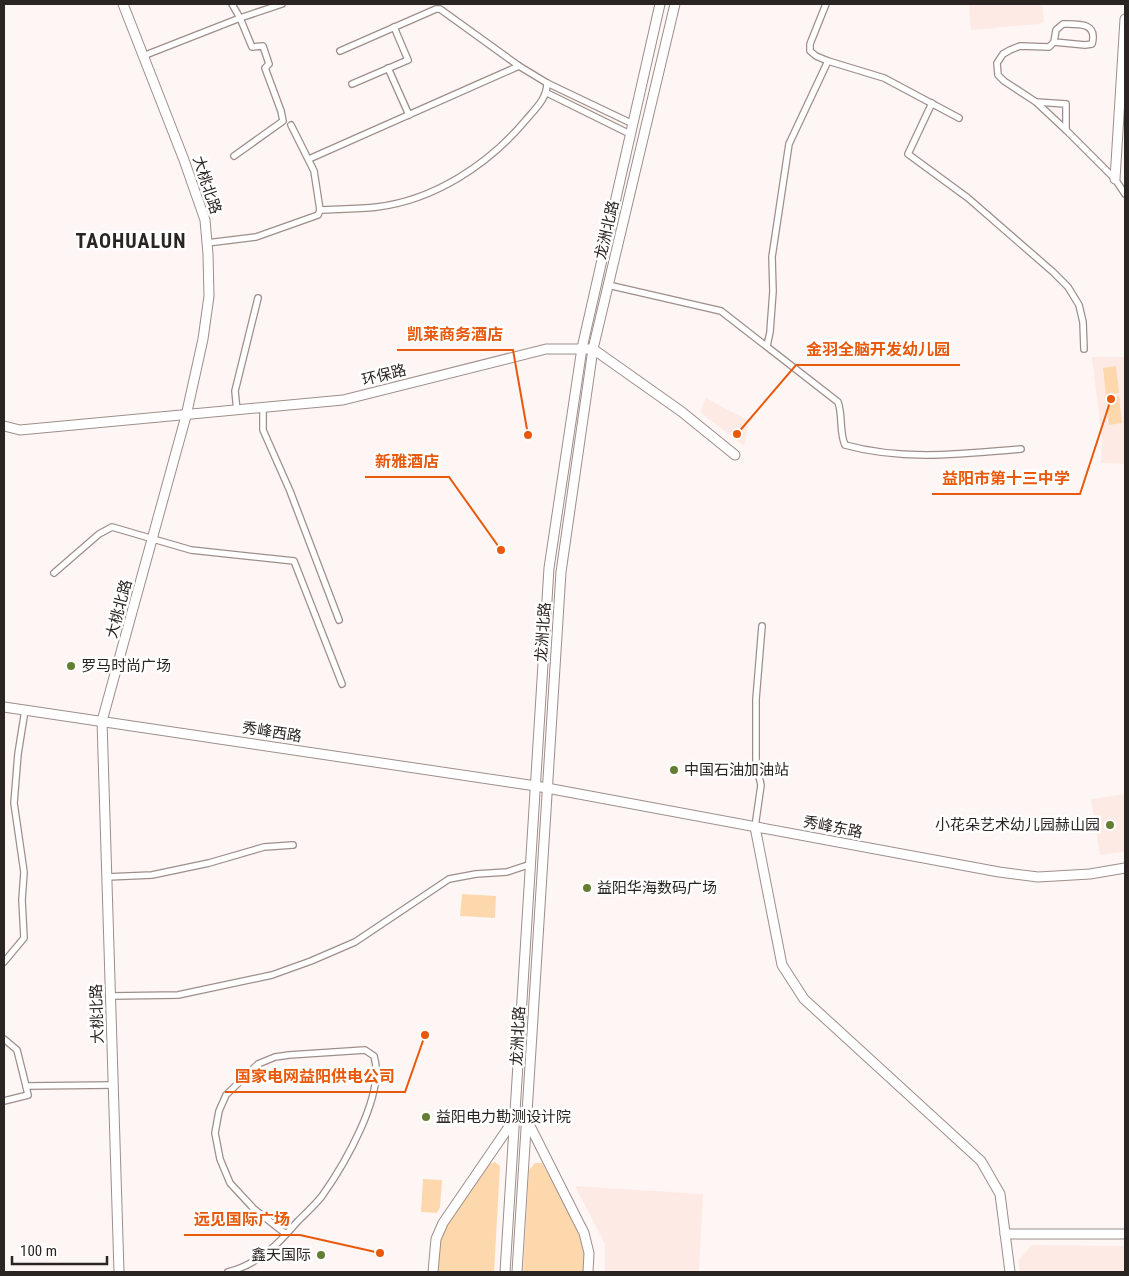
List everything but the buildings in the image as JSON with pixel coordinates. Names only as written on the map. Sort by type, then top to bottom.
[{"type":"street","name":"大桃北路","points":[[119,1272],[102,721],[186,416],[204,338],[208,296],[205,220],[184,160],[123,4]]},
{"type":"street","points":[[232,4],[252,46],[263,46],[269,64],[265,68],[283,121],[234,156]]},
{"type":"street","points":[[143,56],[240,18],[282,4]]},
{"type":"street","name":"龙洲北路","points":[[505,1272],[549,568],[582,348],[660,4]]},
{"type":"street","name":"龙洲北路","points":[[517,1272],[561,572],[593,349],[675,4]]},
{"type":"street","points":[[826,4],[810,44],[810,51],[828,61],[884,78],[959,118]]},
{"type":"street","points":[[340,51],[436,9],[440,9],[518,66],[547,83],[633,124]]},
{"type":"street","points":[[1115,179],[1125,18]]},
{"type":"street","points":[[1054,42],[1085,45],[1092,44],[1094,37],[1091,30],[1085,25],[1063,24],[1056,30],[1054,42],[1048,47],[1020,46],[1003,54],[997,64],[998,75],[1004,81],[1028,95],[1066,130],[1115,179],[1125,194]]},
{"type":"street","points":[[352,84],[408,60],[394,27]]},
{"type":"street","points":[[767,346],[773,291],[772,257],[789,144],[828,61]]},
{"type":"street","points":[[309,159],[518,66]]},
{"type":"street","points":[[388,68],[409,115]]},
{"type":"street","points":[[320,210],[378,206],[404,201],[433,191],[469,172],[515,133],[547,93],[547,83]]},
{"type":"street","points":[[547,93],[630,134]]},
{"type":"street","points":[[1036,102],[1066,104],[1066,130]]},
{"type":"street","points":[[932,103],[908,154],[968,198],[1053,272],[1068,288],[1079,305],[1083,322],[1084,349]]},
{"type":"street","points":[[207,243],[256,237],[318,215],[320,210],[314,171],[291,125]]},
{"type":"street","points":[[608,285],[722,311],[838,402],[841,410],[845,446],[861,450],[929,456],[1021,449]]},
{"type":"street","points":[[237,410],[235,391],[258,298]]},
{"type":"street","name":"环保路","points":[[4,426],[20,430],[343,400],[546,348],[593,349]]},
{"type":"street","points":[[593,349],[682,412],[735,455]]},
{"type":"street","points":[[262,408],[263,430],[290,491],[339,620]]},
{"type":"street","points":[[54,573],[99,534],[112,527],[191,550],[294,561],[342,684]]},
{"type":"street","points":[[762,626],[756,699],[756,763],[761,785],[755,827],[782,965],[804,999],[981,1161],[1000,1194],[1010,1272]]},
{"type":"street","name":"秀峰西路","points":[[4,707],[536,786]]},
{"type":"street","points":[[4,962],[24,938],[22,900],[24,872],[14,803],[18,754],[25,710]]},
{"type":"street","name":"秀峰东路","points":[[536,786],[1028,876],[1090,874],[1125,868]]},
{"type":"street","points":[[107,877],[152,875],[264,848],[293,845]]},
{"type":"street","points":[[111,996],[178,995],[272,975],[311,962],[355,942],[449,879],[476,874],[507,872],[531,864]]},
{"type":"street","points":[[4,1039],[17,1050],[28,1095],[4,1101]]},
{"type":"street","points":[[228,1272],[244,1268],[271,1249],[286,1234],[321,1197],[353,1147],[369,1108],[374,1083],[376,1064],[374,1056],[365,1050],[289,1055],[275,1057],[258,1064],[226,1095],[219,1111],[215,1133],[220,1159],[230,1183],[254,1209],[286,1234]]},
{"type":"street","points":[[26,1086],[113,1085]]},
{"type":"street","points":[[433,1272],[436,1239],[443,1223],[515,1118]]},
{"type":"street","points":[[526,1118],[584,1233],[589,1253],[588,1272]]},
{"type":"street","points":[[1005,1234],[1125,1234]]},
{"type":"shaded area","points":[[969,4],[1042,4],[1044,21],[1039,24],[971,30]]},
{"type":"shaded area","points":[[1092,357],[1125,357],[1125,464],[1101,463],[1102,440]]},
{"type":"shaded area","points":[[1116,366],[1119,393],[1106,395],[1103,368]]},
{"type":"shaded area","points":[[1119,396],[1122,423],[1109,425],[1106,397]]},
{"type":"shaded area","points":[[706,398],[749,421],[744,446],[700,412]]},
{"type":"shaded area","name":"小花朵艺术幼儿园赫山园","points":[[1125,794],[1125,852],[1100,855],[1091,799]]},
{"type":"shaded area","points":[[462,894],[496,896],[495,918],[460,916]]},
{"type":"shaded area","points":[[495,1162],[500,1166],[494,1272],[437,1272],[439,1238],[448,1222],[490,1164]]},
{"type":"shaded area","points":[[535,1163],[542,1163],[582,1235],[585,1251],[584,1272],[523,1272],[529,1170]]},
{"type":"shaded area","points":[[423,1179],[442,1180],[440,1207],[437,1213],[421,1212]]},
{"type":"shaded area","points":[[575,1186],[703,1194],[699,1272],[605,1272],[605,1244]]},
{"type":"shaded area","points":[[1032,1245],[1125,1246],[1125,1272],[1020,1272],[1018,1261]]},
{"type":"place","name":"益阳市第十三中学","points":[[1111,399]]},
{"type":"place","name":"金羽全脑开发幼儿园","points":[[737,434]]},
{"type":"place","name":"凯莱商务酒店","points":[[528,435]]},
{"type":"place","name":"新雅酒店","points":[[501,550]]},
{"type":"place","name":"罗马时尚广场","points":[[71,666]]},
{"type":"place","name":"中国石油加油站","points":[[674,770]]},
{"type":"place","name":"小花朵艺术幼儿园赫山园","points":[[1110,825]]},
{"type":"place","name":"益阳华海数码广场","points":[[587,888]]},
{"type":"place","name":"国家电网益阳供电公司","points":[[425,1035]]},
{"type":"place","name":"益阳电力勘测设计院","points":[[426,1117]]},
{"type":"place","name":"远见国际广场","points":[[380,1253]]},
{"type":"place","name":"鑫天国际","points":[[321,1255]]},
{"type":"district","name":"TAOHUALUN","points":[[131,241]]}]
